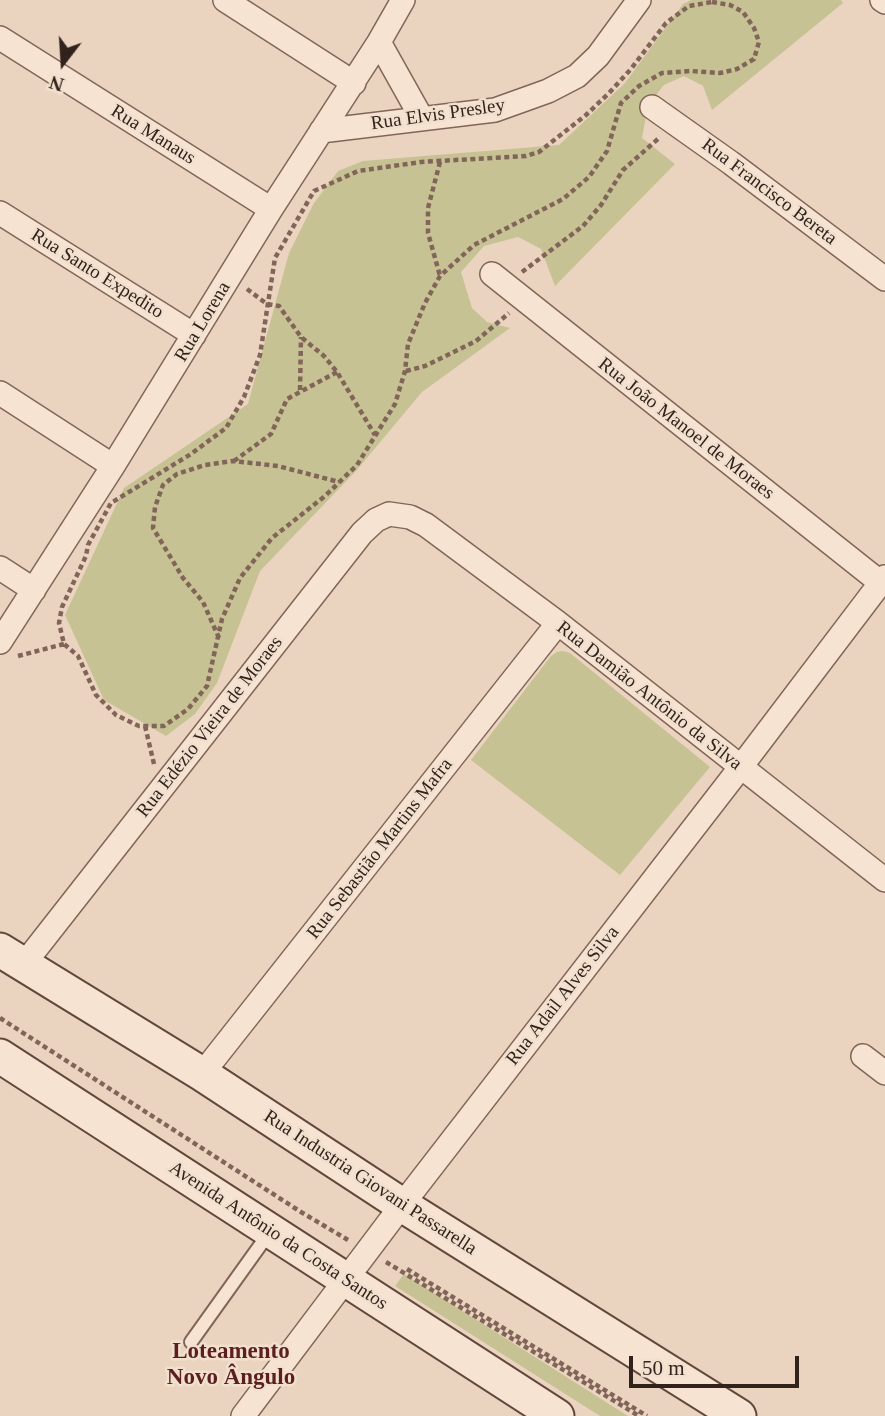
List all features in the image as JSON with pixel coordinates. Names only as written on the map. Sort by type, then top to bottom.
[{"type":"street","points":[[225,0],[354,83]]},
{"type":"street","name":"Rua Lorena","points":[[4,646],[34,590],[271,209],[354,83],[403,0]]},
{"type":"street","name":"Rua Elvis Presley","points":[[321,131],[495,110],[522,102],[577,76],[619,29],[639,0]]},
{"type":"street","name":"Rua Manaus","points":[[0,38],[271,209]]},
{"type":"street","points":[[379,42],[421,117]]},
{"type":"street","name":"Rua Francisco Bereta","points":[[652,107],[885,279]]},
{"type":"street","name":"Rua Santo Expedito","points":[[0,213],[194,335]]},
{"type":"street","name":"Rua João Manoel de Moraes","points":[[506,286],[883,580]]},
{"type":"street","points":[[0,394],[113,466]]},
{"type":"street","name":"Rua Edézio Vieira de Moraes","points":[[12,957],[169,779],[362,533],[376,520],[389,514],[410,517]]},
{"type":"street","name":"Rua Damião Antônio da Silva","points":[[410,517],[426,525],[558,624],[885,880]]},
{"type":"street","points":[[0,568],[34,590]]},
{"type":"street","name":"Rua Adail Alves Silva","points":[[243,1416],[883,580]]},
{"type":"street","name":"Rua Sebastião Martins Mafra","points":[[202,1074],[558,624]]},
{"type":"street","name":"Rua Industria Giovani Passarella","points":[[12,957],[202,1074],[402,1205],[739,1416]]},
{"type":"street","name":"Avenida Antônio da Costa Santos","points":[[0,1056],[557,1416]]},
{"type":"street","points":[[863,1056],[885,1073]]},
{"type":"lane","points":[[191,1342],[271,1230]]},
{"type":"path","points":[[712,2],[730,5],[743,12],[754,28],[759,42],[754,59],[737,69],[720,73],[662,73],[639,86],[621,103],[607,151],[589,177],[563,199],[474,245],[440,276],[408,344],[405,371],[395,404],[357,465],[325,496],[272,538],[240,578],[222,619],[207,686],[188,709],[164,726],[139,726],[116,715],[96,695],[78,656],[64,644],[59,623],[62,607],[86,556],[88,545],[111,503],[191,454],[226,428],[244,397],[260,355],[275,258],[314,191],[358,170],[440,162],[526,156],[539,152],[609,93],[666,23],[689,6],[712,2]]},
{"type":"path","points":[[405,371],[425,366],[476,341],[503,320],[506,286],[583,226],[601,205],[624,170],[676,125]]},
{"type":"path","points":[[440,162],[428,208],[428,233],[440,276]]},
{"type":"path","points":[[230,277],[267,304],[279,306],[301,337],[324,356],[337,372],[375,435]]},
{"type":"path","points":[[299,391],[301,337]]},
{"type":"path","points":[[233,461],[271,434],[288,399],[337,372]]},
{"type":"path","points":[[219,639],[203,602],[183,578],[153,528],[155,507],[163,485],[177,474],[233,461],[278,466],[339,482]]},
{"type":"path","points":[[4,646],[15,656],[64,644]]},
{"type":"path","points":[[145,726],[154,765],[169,779]]},
{"type":"path","points":[[0,1018],[301,1212],[639,1416]]},
{"type":"path","points":[[407,1269],[647,1416]]},
{"type":"shaded area","points":[[691,0],[841,0],[843,3],[712,110],[703,86],[684,76],[664,85],[648,105],[642,138],[675,164],[555,286],[541,249],[518,237],[484,246],[461,272],[472,308],[487,322],[510,328],[422,392],[356,471],[260,571],[217,683],[195,714],[166,736],[104,700],[65,615],[124,488],[248,404],[289,253],[314,203],[338,171],[363,161],[559,145],[625,83],[683,4]]},
{"type":"shaded area","points":[[563,651],[570,653],[710,767],[620,875],[471,760],[551,656]]},
{"type":"shaded area","points":[[404,1274],[628,1416],[600,1416],[395,1286]]},
{"type":"district","name":"Loteamento Novo Ângulo","points":[[231,1365]]}]
